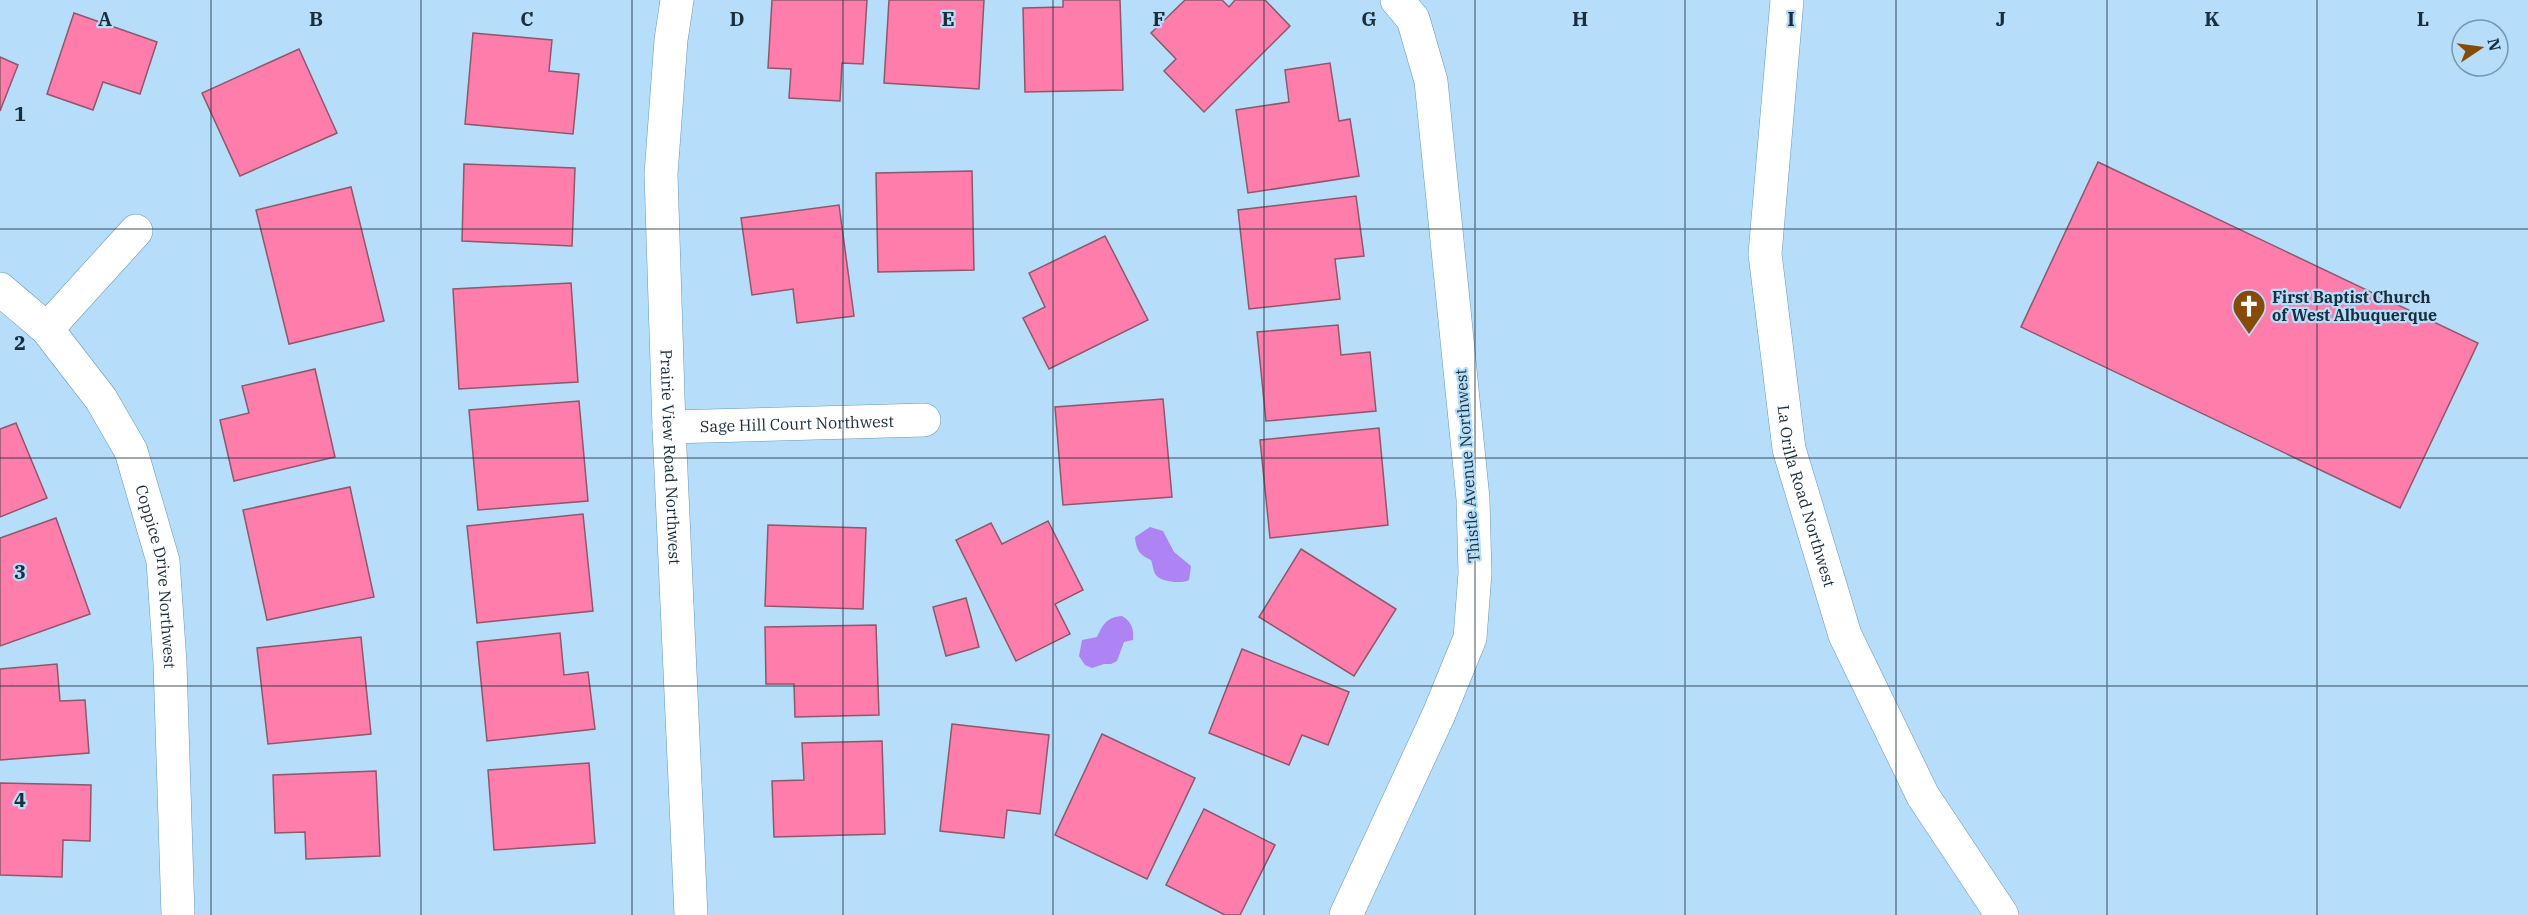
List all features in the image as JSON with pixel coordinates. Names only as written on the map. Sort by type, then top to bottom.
[{"type":"street","name":"Prairie View Road Northwest","points":[[677,0],[670,40],[661,174],[669,427],[691,915]]},
{"type":"street","name":"Thistle Avenue Northwest","points":[[1346,915],[1439,714],[1470,638],[1475,573],[1473,499],[1431,81],[1413,19],[1397,0]]},
{"type":"street","points":[[1784,34],[1787,0]]},
{"type":"street","points":[[1784,34],[1794,0]]},
{"type":"street","name":"La Orilla Road Northwest","points":[[1784,34],[1765,254],[1789,449],[1845,635],[1923,796],[2002,915]]},
{"type":"street","points":[[48,329],[136,231]]},
{"type":"street","name":"Coppice Drive Northwest","points":[[0,289],[48,329],[101,399],[131,451],[163,561],[170,663],[178,915]]},
{"type":"street","name":"Sage Hill Court Northwest","points":[[669,427],[924,420]]},
{"type":"shaded area","points":[[1150,527],[1163,531],[1174,552],[1191,566],[1189,580],[1172,582],[1156,575],[1151,560],[1141,554],[1135,541],[1135,537]]},
{"type":"shaded area","points":[[1122,616],[1132,626],[1133,640],[1124,642],[1117,661],[1092,668],[1085,665],[1079,656],[1082,640],[1097,637],[1106,622]]},
{"type":"building","points":[[772,0],[867,0],[863,64],[842,63],[840,101],[789,98],[791,69],[768,68]]},
{"type":"building","points":[[889,0],[984,0],[979,89],[884,83]]},
{"type":"building","points":[[1063,0],[1120,0],[1123,90],[1025,92],[1023,8],[1063,7]]},
{"type":"building","points":[[1185,0],[1222,0],[1229,7],[1235,0],[1265,0],[1290,26],[1204,112],[1164,71],[1176,59],[1151,33]]},
{"type":"building","points":[[74,13],[157,42],[140,94],[103,82],[93,110],[47,94]]},
{"type":"building","points":[[473,33],[552,40],[549,71],[579,74],[573,134],[465,124]]},
{"type":"building","points":[[299,49],[337,133],[240,176],[202,93]]},
{"type":"building","points":[[0,57],[18,65],[0,111]]},
{"type":"building","points":[[1330,63],[1339,121],[1350,119],[1359,176],[1248,193],[1236,110],[1289,102],[1285,70]]},
{"type":"building","name":"First Baptist Church of West Albuquerque","points":[[2098,162],[2478,343],[2400,508],[2021,327]]},
{"type":"building","points":[[464,164],[575,168],[572,246],[462,241]]},
{"type":"building","points":[[972,171],[974,270],[878,272],[876,173]]},
{"type":"building","points":[[351,187],[384,321],[289,344],[256,210]]},
{"type":"building","points":[[1356,196],[1364,256],[1335,259],[1340,299],[1249,309],[1238,210]]},
{"type":"building","points":[[839,205],[854,316],[797,323],[793,289],[752,295],[741,218]]},
{"type":"building","points":[[1105,236],[1148,320],[1049,369],[1023,318],[1045,307],[1029,273]]},
{"type":"building","points":[[571,283],[578,382],[459,389],[453,289]]},
{"type":"building","points":[[1338,325],[1341,355],[1370,352],[1376,411],[1266,421],[1257,332]]},
{"type":"building","points":[[315,369],[335,457],[234,481],[220,420],[249,413],[242,386]]},
{"type":"building","points":[[1163,399],[1172,497],[1063,505],[1055,407]]},
{"type":"building","points":[[579,401],[588,501],[478,510],[469,410]]},
{"type":"building","points":[[16,423],[47,498],[0,517],[0,429]]},
{"type":"building","points":[[1379,428],[1388,525],[1270,538],[1260,440]]},
{"type":"building","points":[[350,487],[374,597],[267,620],[243,510]]},
{"type":"building","points":[[583,514],[593,611],[477,623],[467,526]]},
{"type":"building","points":[[56,518],[90,614],[0,646],[0,538]]},
{"type":"building","points":[[1048,521],[1083,590],[1055,604],[1070,634],[1016,661],[956,540],[991,523],[1002,544]]},
{"type":"building","points":[[768,525],[866,528],[863,609],[765,606]]},
{"type":"building","points":[[1301,549],[1396,609],[1354,676],[1259,617]]},
{"type":"building","points":[[966,598],[979,647],[946,656],[933,607]]},
{"type":"building","points":[[876,625],[879,715],[795,717],[794,684],[766,684],[765,627]]},
{"type":"building","points":[[560,633],[564,675],[588,672],[595,729],[487,741],[477,642]]},
{"type":"building","points":[[361,637],[371,734],[268,744],[257,648]]},
{"type":"building","points":[[1242,649],[1349,692],[1328,745],[1302,735],[1289,765],[1209,733]]},
{"type":"building","points":[[57,664],[60,701],[85,700],[89,753],[0,760],[0,669]]},
{"type":"building","points":[[952,724],[1049,735],[1040,814],[1007,810],[1004,838],[940,831]]},
{"type":"building","points":[[1102,734],[1195,778],[1147,879],[1055,835]]},
{"type":"building","points":[[882,741],[885,834],[774,837],[772,781],[804,780],[802,743]]},
{"type":"building","points":[[589,763],[595,843],[494,850],[488,770]]},
{"type":"building","points":[[376,771],[380,856],[306,859],[305,832],[275,833],[273,775]]},
{"type":"building","points":[[0,783],[91,785],[90,841],[63,840],[62,877],[0,875]]},
{"type":"building","points":[[1204,809],[1275,845],[1240,915],[1225,915],[1166,885]]},
{"type":"place","name":"First Baptist Church of West Albuquerque","points":[[2249,335]]}]
